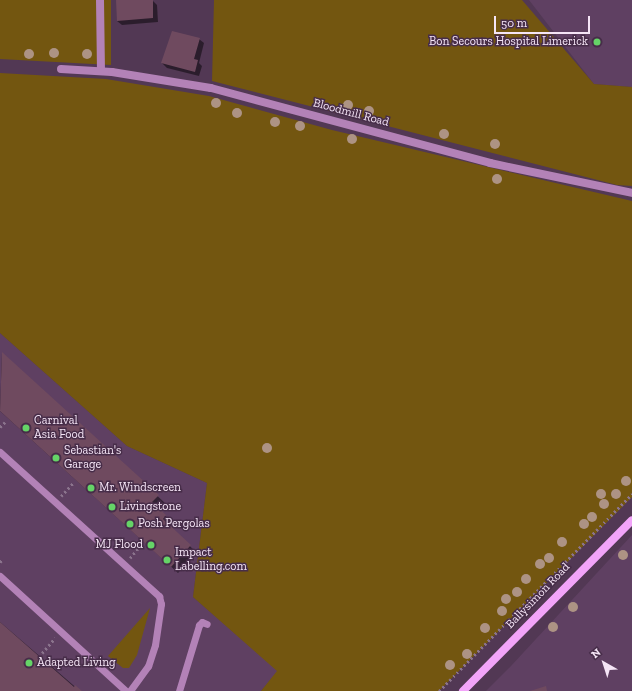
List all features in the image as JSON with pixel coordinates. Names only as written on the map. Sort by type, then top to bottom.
[{"type":"main road","name":"Ballysimon Road","points":[[463,691],[632,520]]},
{"type":"street","points":[[100,0],[101,71]]},
{"type":"street","name":"Bloodmill Road","points":[[61,69],[101,71],[211,88],[490,163],[632,194]]},
{"type":"lane","points":[[0,452],[159,596],[162,604],[155,645],[148,666],[130,691]]},
{"type":"lane","points":[[0,576],[126,691]]},
{"type":"lane","points":[[179,691],[199,625],[202,622],[207,624]]},
{"type":"path","points":[[0,427],[5,422]]},
{"type":"path","points":[[439,691],[632,494]]},
{"type":"shaded area","points":[[0,0],[111,0],[111,65],[0,59]]},
{"type":"shaded area","points":[[214,0],[522,0],[594,84],[632,87],[632,186],[617,185],[212,81]]},
{"type":"shaded area","name":"Bon Secours Hospital Limerick","points":[[529,0],[632,0],[632,87],[594,84]]},
{"type":"shaded area","points":[[0,73],[106,79],[209,96],[332,130],[632,201],[632,497],[439,691],[261,691],[277,671],[193,597],[207,483],[127,446],[0,333]]},
{"type":"shaded area","points":[[0,333],[127,446],[207,483],[193,597],[278,671],[261,691],[0,691]]},
{"type":"shaded area","points":[[632,535],[632,691],[486,691],[511,666]]},
{"type":"shaded area","points":[[150,608],[137,655],[129,668],[123,668],[108,656]]},
{"type":"building","points":[[116,0],[153,0],[153,18],[117,21]]},
{"type":"building","points":[[172,31],[200,38],[194,59],[198,60],[195,72],[161,63]]},
{"type":"building","points":[[2,352],[159,495],[152,502],[166,515],[163,519],[191,545],[171,567],[0,411]]},
{"type":"building","points":[[0,622],[74,687],[75,685],[82,691],[0,691]]},
{"type":"building","points":[[546,686],[547,691],[530,691]]},
{"type":"place","name":"Bon Secours Hospital Limerick","points":[[597,42]]},
{"type":"place","name":"Carnival Asia Food","points":[[26,428]]},
{"type":"place","name":"Sebastian's Garage","points":[[56,458]]},
{"type":"place","name":"Mr. Windscreen","points":[[91,488]]},
{"type":"place","name":"Livingstone","points":[[112,507]]},
{"type":"place","name":"Posh Pergolas","points":[[130,524]]},
{"type":"place","name":"MJ Flood","points":[[151,545]]},
{"type":"place","name":"Impact Labelling.com","points":[[167,560]]},
{"type":"place","name":"Adapted Living","points":[[29,663]]}]
